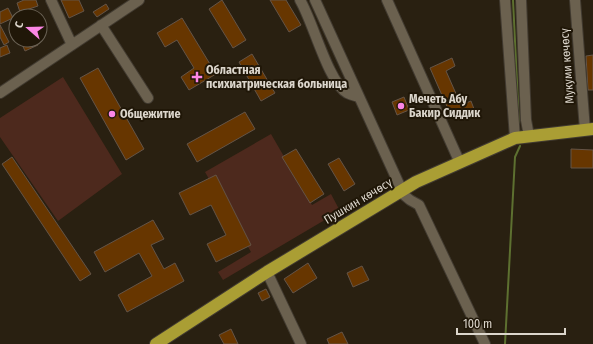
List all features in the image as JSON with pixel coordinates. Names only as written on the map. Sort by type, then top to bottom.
[{"type":"highway","name":"Пушкин көчөсү","points":[[162,342],[268,272],[416,182],[515,138],[589,129]]},
{"type":"street","points":[[51,0],[72,45]]},
{"type":"street","points":[[0,93],[139,0]]},
{"type":"street","points":[[300,0],[306,9],[335,79],[347,93],[359,97]]},
{"type":"street","points":[[315,0],[402,191],[410,200],[420,205],[484,344]]},
{"type":"street","points":[[387,0],[460,163]]},
{"type":"street","points":[[505,0],[515,138]]},
{"type":"street","points":[[521,0],[526,120],[529,136]]},
{"type":"street","name":"Мукуми көчөсү","points":[[575,0],[589,129]]},
{"type":"street","points":[[101,25],[148,98]]},
{"type":"street","points":[[268,272],[301,344]]},
{"type":"shaded area","points":[[63,77],[122,174],[58,221],[0,137],[0,118]]},
{"type":"shaded area","points":[[271,134],[312,205],[331,194],[340,211],[223,280],[218,272],[251,252],[205,172]]},
{"type":"building","points":[[24,0],[36,0],[38,6],[32,8],[19,8],[17,3]]},
{"type":"building","points":[[61,0],[79,0],[84,11],[69,18]]},
{"type":"building","points":[[222,0],[246,40],[233,48],[209,9]]},
{"type":"building","points":[[270,0],[286,0],[301,25],[289,32]]},
{"type":"building","points":[[106,4],[109,9],[97,17],[93,12]]},
{"type":"building","points":[[8,8],[8,20],[0,24],[0,12]]},
{"type":"building","points":[[182,18],[216,74],[189,90],[181,77],[194,68],[177,40],[165,47],[157,33]]},
{"type":"building","points":[[0,25],[8,43],[4,45],[0,37]]},
{"type":"building","points":[[7,45],[10,53],[0,57],[0,48]]},
{"type":"building","points":[[24,48],[32,48],[25,51]]},
{"type":"building","points":[[252,54],[275,93],[261,101],[239,62]]},
{"type":"building","points":[[593,55],[593,90],[588,90],[586,56]]},
{"type":"building","points":[[452,58],[455,66],[446,71],[461,105],[471,101],[474,109],[452,118],[430,68]]},
{"type":"building","name":"Общежитие","points":[[98,68],[144,149],[126,160],[80,78]]},
{"type":"building","name":"Мечеть Абу Бакир Сиддик","points":[[404,97],[409,110],[397,115],[392,102]]},
{"type":"building","points":[[245,112],[255,129],[197,162],[187,144]]},
{"type":"building","points":[[296,149],[324,194],[310,203],[282,157]]},
{"type":"building","points":[[571,149],[593,150],[593,168],[571,168]]},
{"type":"building","points":[[12,157],[91,274],[80,281],[2,164]]},
{"type":"building","points":[[339,158],[355,184],[344,191],[328,164]]},
{"type":"building","points":[[216,175],[251,245],[216,262],[207,244],[226,235],[211,205],[190,215],[179,193]]},
{"type":"building","points":[[153,220],[164,239],[151,245],[164,269],[175,263],[184,281],[127,312],[118,295],[152,276],[139,253],[105,272],[94,252]]},
{"type":"building","points":[[308,263],[317,278],[293,293],[284,279]]},
{"type":"building","points":[[362,266],[369,280],[353,287],[347,273]]},
{"type":"building","points":[[266,289],[270,297],[262,301],[258,293]]},
{"type":"building","points":[[231,329],[238,344],[224,344],[219,335]]},
{"type":"building","points":[[342,332],[348,344],[329,344],[327,339]]},
{"type":"waterway","points":[[513,0],[519,123]]},
{"type":"waterway","points":[[505,344],[515,157],[520,146]]},
{"type":"place","name":"Областная психиатрическая больница","points":[[197,77]]},
{"type":"place","name":"Мечеть Абу Бакир Сиддик","points":[[401,106]]},
{"type":"place","name":"Общежитие","points":[[112,114]]}]
